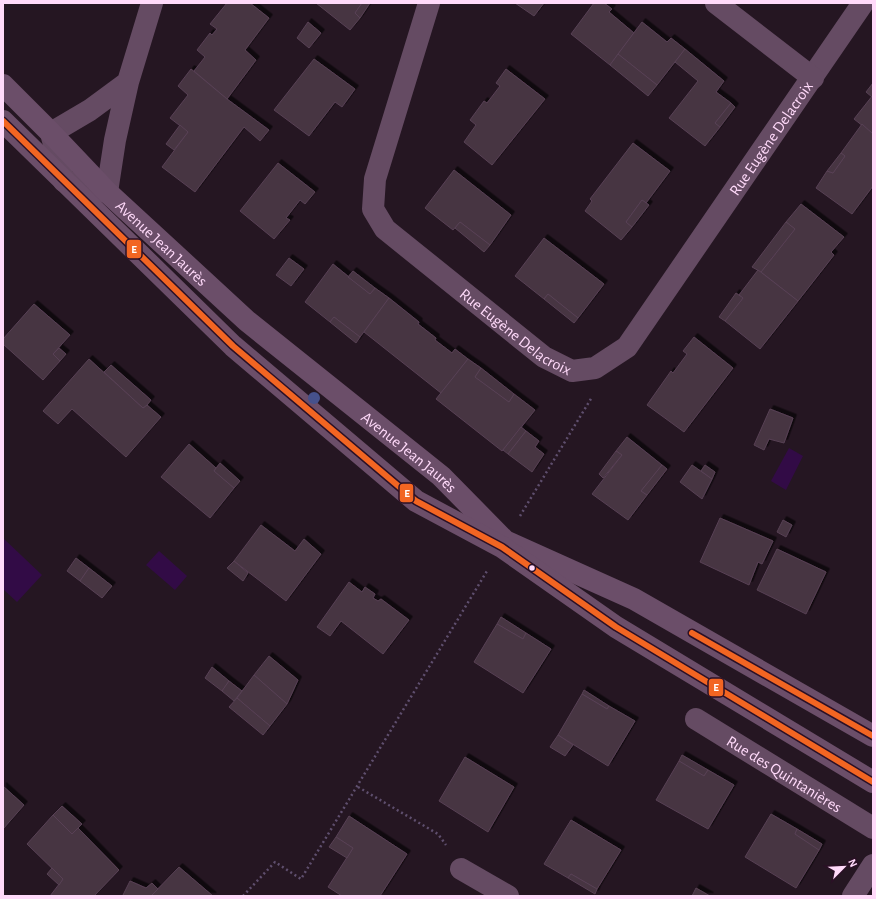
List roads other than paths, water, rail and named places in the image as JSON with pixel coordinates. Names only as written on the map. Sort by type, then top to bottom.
[{"type":"main road","name":"Avenue Jean Jaurès","points":[[3,85],[108,192],[247,321],[441,476],[503,544],[616,627],[873,782]]},
{"type":"main road","name":"Avenue Jean Jaurès","points":[[3,121],[233,346],[416,501],[503,544],[634,599],[873,736]]},
{"type":"street","points":[[128,82],[90,110],[51,133],[64,181],[108,192],[114,140],[128,82],[152,3]]},
{"type":"street","name":"Rue Eugène Delacroix","points":[[429,3],[375,179],[374,209],[385,229],[544,357],[572,371],[595,368],[627,347],[863,3]]},
{"type":"street","points":[[716,3],[812,78]]},
{"type":"street","name":"Rue des Quintanières","points":[[696,719],[873,828]]},
{"type":"street","points":[[853,896],[873,865]]},
{"type":"street","points":[[461,869],[508,896]]}]
